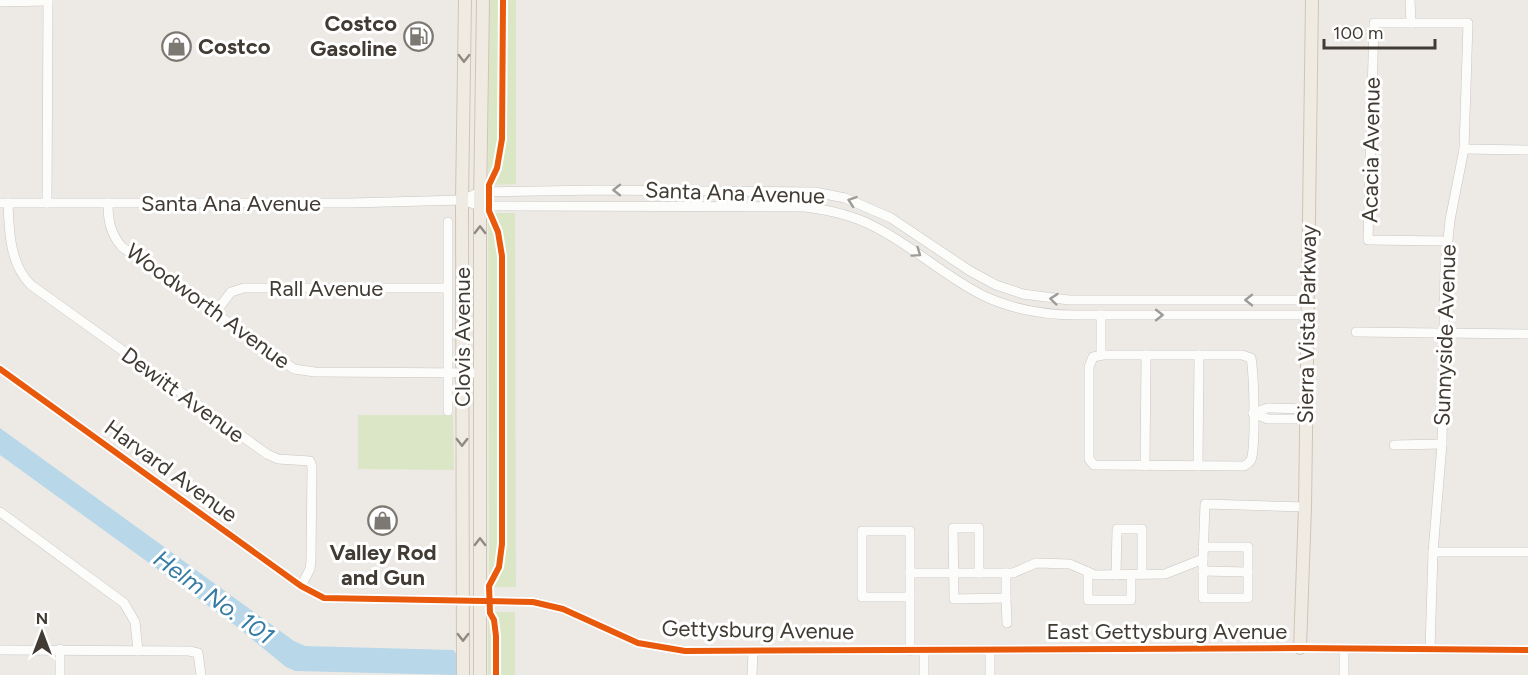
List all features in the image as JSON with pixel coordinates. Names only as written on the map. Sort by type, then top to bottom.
[{"type":"main road","name":"Clovis Avenue","points":[[463,675],[462,200],[465,0]]},
{"type":"main road","name":"Clovis Avenue","points":[[480,675],[480,192],[483,0]]},
{"type":"main road","name":"Sierra Vista Parkway","points":[[1300,648],[1305,507],[1312,0]]},
{"type":"street","points":[[0,2],[48,0],[47,203]]},
{"type":"street","points":[[1410,0],[1411,23]]},
{"type":"street","name":"Acacia Avenue","points":[[1411,23],[1374,23],[1368,240],[1447,241]]},
{"type":"street","name":"Sunnyside Avenue","points":[[1411,23],[1468,23],[1464,149],[1447,241],[1442,444],[1433,552],[1430,649]]},
{"type":"street","points":[[1464,149],[1528,150]]},
{"type":"street","name":"Santa Ana Avenue","points":[[462,200],[480,192],[598,190],[815,192],[845,198],[883,214],[970,271],[996,285],[1023,294],[1069,300],[1308,300]]},
{"type":"street","name":"Santa Ana Avenue","points":[[4,203],[351,203],[462,200],[480,206],[785,205],[825,210],[875,227],[961,284],[1018,309],[1050,315],[1308,315]]},
{"type":"street","name":"Dewitt Avenue","points":[[4,203],[17,268],[31,285],[267,454],[278,459],[310,461],[312,467],[311,560],[310,570],[301,586]]},
{"type":"street","name":"Woodworth Avenue","points":[[108,203],[110,225],[122,247],[285,364],[303,372],[448,373]]},
{"type":"street","points":[[448,222],[448,411]]},
{"type":"street","name":"Rall Avenue","points":[[215,313],[231,292],[244,288],[447,288]]},
{"type":"street","points":[[1101,315],[1101,355]]},
{"type":"street","points":[[1356,332],[1528,334]]},
{"type":"street","points":[[1145,466],[1146,355]]},
{"type":"street","points":[[1146,355],[1242,355],[1251,358],[1254,370],[1253,447],[1250,461],[1244,466],[1094,465],[1089,459],[1089,367],[1093,357],[1146,355]]},
{"type":"street","points":[[1198,466],[1199,355]]},
{"type":"street","name":"Harvard Avenue","points":[[0,369],[301,586],[324,598]]},
{"type":"street","points":[[448,373],[480,373]]},
{"type":"street","points":[[1253,413],[1268,408],[1306,414]]},
{"type":"street","points":[[1394,445],[1442,444]]},
{"type":"street","points":[[1203,547],[1248,547],[1248,598],[1203,598],[1203,547],[1205,504],[1305,507]]},
{"type":"street","points":[[0,512],[124,603],[135,622],[138,651]]},
{"type":"street","points":[[979,573],[979,528],[953,528],[954,599],[1006,598]]},
{"type":"street","points":[[1116,574],[1117,529],[1142,529],[1142,574]]},
{"type":"street","points":[[910,597],[862,597],[862,531],[910,531],[910,573],[910,597],[910,651]]},
{"type":"street","points":[[1433,552],[1528,552]]},
{"type":"street","points":[[910,573],[1013,573],[1036,563],[1070,564],[1095,575],[1165,574],[1203,559]]},
{"type":"street","points":[[1203,571],[1248,572]]},
{"type":"street","points":[[1088,572],[1088,600],[1131,600],[1131,574]]},
{"type":"street","points":[[1006,573],[1007,623]]},
{"type":"street","name":"Gettysburg Avenue","points":[[324,598],[518,600],[547,605],[577,615],[623,637],[651,646],[685,651],[990,650]]},
{"type":"street","points":[[1344,675],[1344,648],[1528,650]]},
{"type":"street","name":"East Gettysburg Avenue","points":[[990,650],[1344,648]]},
{"type":"street","points":[[60,649],[60,675]]},
{"type":"street","points":[[0,650],[189,651],[198,653],[201,675]]},
{"type":"street","points":[[990,650],[990,675]]},
{"type":"street","points":[[752,675],[753,651]]},
{"type":"street","points":[[924,651],[924,675]]},
{"type":"green space","points":[[489,0],[516,0],[516,184],[493,185],[488,179]]},
{"type":"green space","points":[[493,213],[515,213],[516,587],[494,587],[489,581],[488,218]]},
{"type":"green space","points":[[358,415],[453,415],[454,470],[358,469]]},
{"type":"green space","points":[[493,612],[515,612],[515,675],[488,675],[488,617]]},
{"type":"water","name":"Helm No. 101","points":[[0,428],[294,641],[305,646],[453,650],[456,653],[456,675],[295,671],[286,667],[236,626],[0,455]]},
{"type":"cycle path","points":[[496,675],[496,636],[494,620],[490,613],[489,586],[499,567],[502,544],[502,256],[498,232],[489,211],[489,185],[497,168],[502,139],[503,0]]},
{"type":"cycle path","points":[[0,369],[301,586],[324,598],[533,602],[563,609],[638,643],[685,651],[1300,648],[1528,650]]},
{"type":"place","name":"Costco Gasoline","points":[[418,36]]},
{"type":"place","name":"Costco","points":[[177,46]]},
{"type":"place","name":"Valley Rod and Gun","points":[[383,520]]}]
